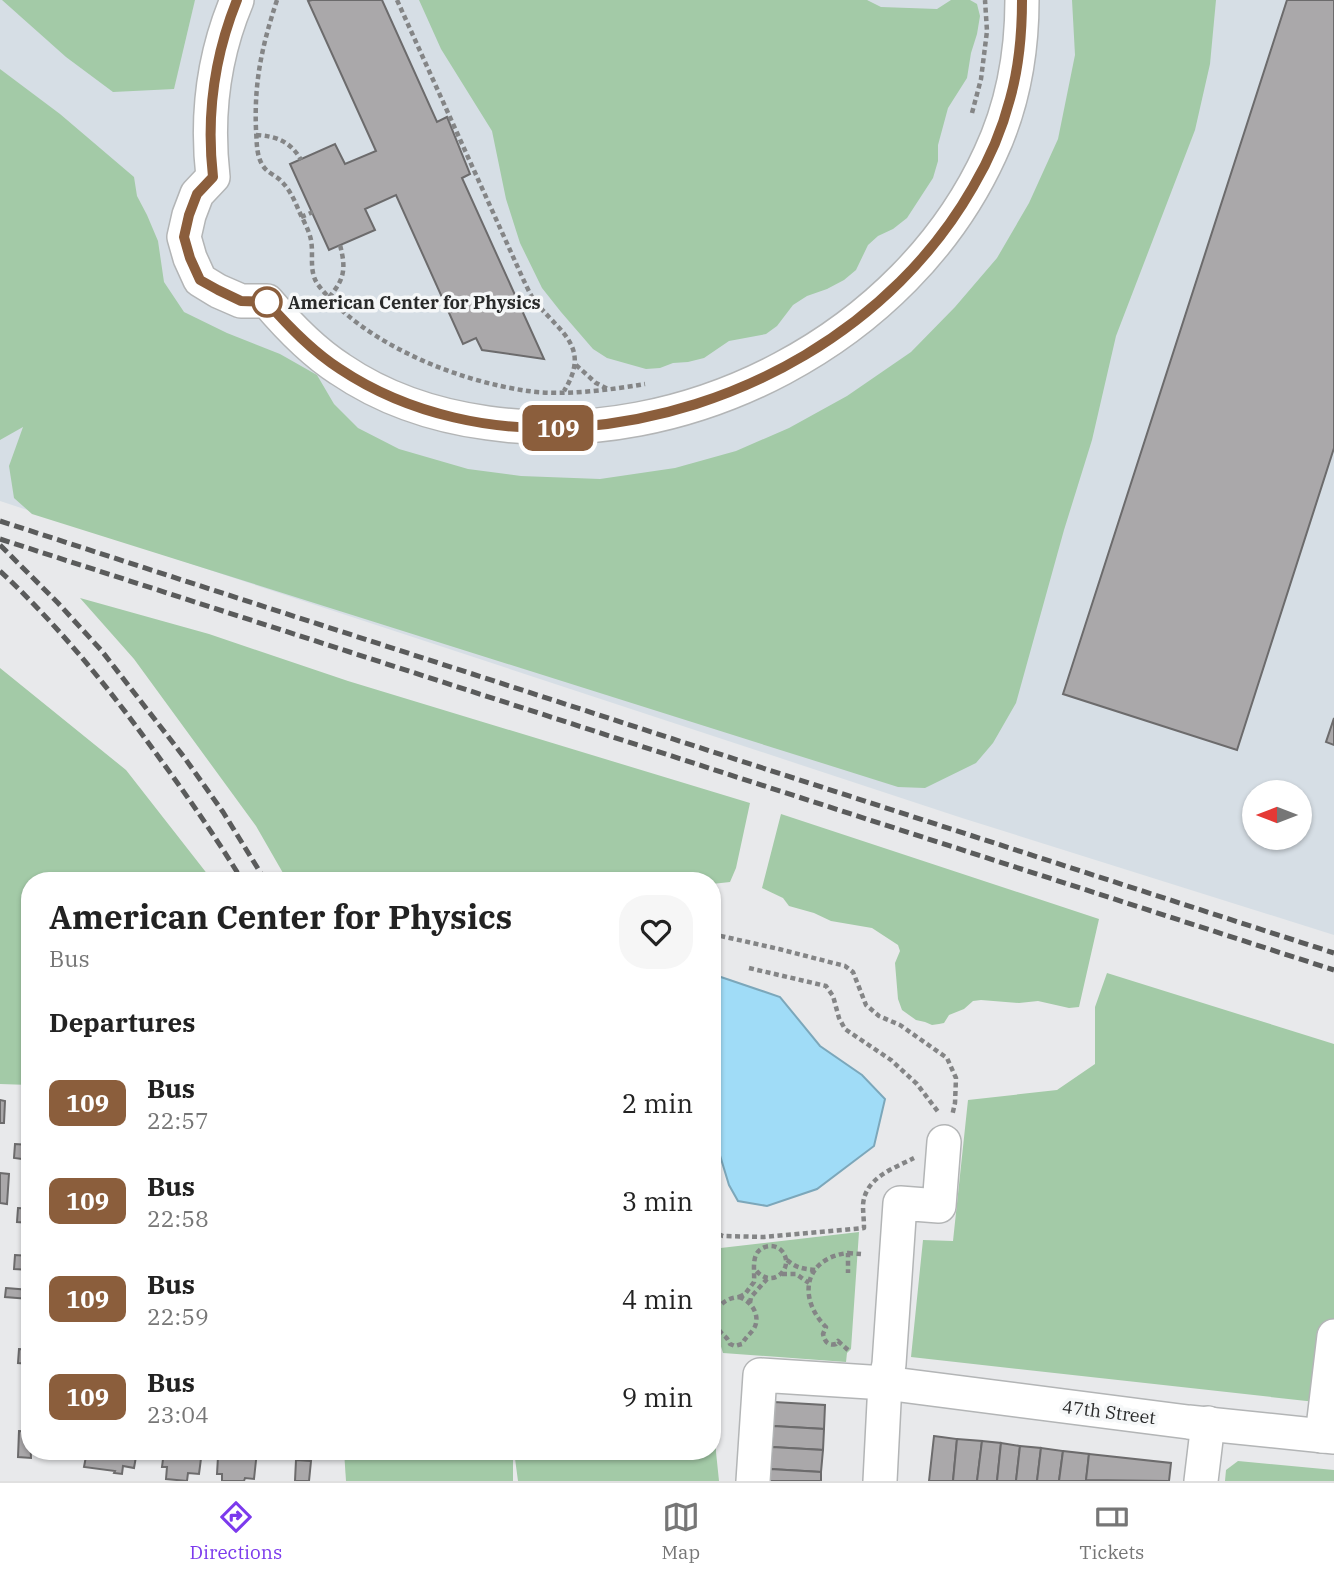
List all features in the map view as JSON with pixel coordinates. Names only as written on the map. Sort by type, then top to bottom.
[{"type":"street","points":[[237,0],[223,37],[212,93],[210,132],[213,177],[197,194],[184,237],[200,280],[241,301],[267,302],[303,341],[321,355],[363,383],[393,397],[424,409],[475,421],[504,426],[551,428],[646,418],[733,392],[807,354],[848,327],[876,304],[901,281],[947,228],[990,154],[1010,102],[1020,50],[1022,0]]},
{"type":"street","points":[[880,1481],[900,1203],[939,1206],[946,1137]]},
{"type":"street","points":[[1328,1436],[1334,1336]]},
{"type":"street","name":"47th Street","points":[[753,1481],[760,1375],[885,1383],[1328,1436]]},
{"type":"street","points":[[1201,1481],[1208,1423]]},
{"type":"path","points":[[277,0],[258,71],[255,113],[257,152],[264,168],[290,192],[310,237],[310,268],[317,284],[329,297],[369,331],[405,353],[445,370],[488,383],[530,391],[608,390],[648,383]]},
{"type":"path","points":[[397,0],[461,147],[535,303],[565,333],[572,349],[576,364],[564,391]]},
{"type":"path","points":[[971,114],[981,79],[987,31],[985,0]]},
{"type":"path","points":[[256,135],[284,140],[302,160]]},
{"type":"path","points":[[302,217],[313,212]]},
{"type":"path","points":[[329,297],[338,287],[342,276],[344,263],[340,245]]},
{"type":"path","points":[[576,364],[596,383],[608,390]]},
{"type":"path","points":[[721,936],[845,966],[853,972],[866,1005],[947,1058],[956,1078],[955,1103],[946,1137],[925,1154],[882,1174]]},
{"type":"path","points":[[748,968],[826,986],[833,996],[845,1029],[891,1060],[916,1084],[944,1120],[946,1137]]},
{"type":"path","points":[[721,1235],[764,1237],[864,1228]]},
{"type":"path","points":[[721,1305],[745,1294],[754,1282],[754,1261],[761,1248],[776,1247],[783,1252],[786,1267],[782,1274]]},
{"type":"path","points":[[848,1253],[848,1273]]},
{"type":"path","points":[[844,1346],[838,1341],[832,1345],[824,1340],[826,1327],[809,1301],[809,1283],[816,1270],[829,1257],[848,1253],[861,1254]]},
{"type":"path","points":[[786,1259],[801,1269],[816,1270]]},
{"type":"path","points":[[755,1269],[760,1276],[767,1279],[782,1274],[796,1274],[809,1283]]},
{"type":"path","points":[[750,1303],[751,1297],[767,1279]]},
{"type":"path","points":[[721,1332],[730,1344],[735,1346],[742,1343],[756,1325],[757,1316],[754,1309],[750,1303],[739,1297]]},
{"type":"shaded area","points":[[0,0],[1334,0],[1334,935],[962,818],[0,501]]},
{"type":"green space","points":[[2,0],[195,0],[174,89],[113,92],[66,57]]},
{"type":"green space","points":[[419,0],[867,0],[881,7],[937,9],[951,0],[970,0],[977,4],[980,16],[967,78],[948,108],[933,178],[907,218],[868,245],[856,270],[844,280],[793,305],[777,326],[766,334],[729,341],[704,358],[646,369],[607,358],[593,349],[542,288],[520,243],[506,199],[492,131],[441,49]]},
{"type":"green space","points":[[1072,0],[1216,0],[1210,64],[1195,130],[1116,336],[1092,440],[1016,703],[993,743],[976,763],[925,788],[898,787],[32,514],[14,498],[9,466],[23,427],[0,440],[0,69],[60,114],[134,177],[137,196],[158,241],[164,282],[184,312],[280,354],[317,375],[334,404],[358,428],[399,449],[468,469],[521,476],[600,479],[675,468],[736,451],[789,428],[847,396],[911,352],[997,258],[1029,203],[1058,139],[1075,55]]},
{"type":"green space","points":[[80,598],[209,634],[348,681],[750,803],[736,868],[730,882],[721,883],[721,872],[282,872],[256,826],[134,659]]},
{"type":"green space","points":[[0,668],[126,770],[206,872],[21,872],[21,1085],[0,1084]]},
{"type":"green space","points":[[781,814],[1099,919],[1079,1007],[1069,1008],[1038,1001],[1019,1003],[981,1000],[973,1001],[964,1009],[949,1015],[944,1023],[932,1025],[916,1020],[902,1010],[898,999],[895,963],[900,951],[898,945],[872,928],[831,921],[789,906],[783,898],[762,888]]},
{"type":"green space","points":[[1107,973],[1334,1044],[1334,1404],[911,1357],[923,1240],[953,1241],[968,1100],[1057,1090],[1095,1064],[1095,1007]]},
{"type":"green space","points":[[859,1232],[851,1349],[847,1353],[846,1362],[723,1353],[721,1248]]},
{"type":"green space","points":[[345,1460],[513,1460],[513,1481],[346,1481]]},
{"type":"green space","points":[[515,1460],[717,1460],[719,1481],[518,1481]]},
{"type":"green space","points":[[1238,1461],[1334,1470],[1334,1481],[1225,1481],[1226,1470]]},
{"type":"water","points":[[721,977],[780,997],[820,1046],[862,1075],[885,1099],[874,1146],[817,1189],[767,1206],[738,1201],[729,1185],[721,1159]]},
{"type":"building","name":"American Center for Physics","points":[[382,0],[437,122],[447,117],[470,174],[462,178],[544,359],[482,350],[476,338],[463,344],[396,195],[365,209],[375,230],[329,250],[290,164],[335,144],[345,164],[376,151],[308,1]]},
{"type":"building","points":[[1287,0],[1334,0],[1334,448],[1237,750],[1063,694]]},
{"type":"building","points":[[1334,718],[1334,745],[1326,742]]},
{"type":"building","points":[[0,1100],[5,1101],[4,1123],[0,1123]]},
{"type":"building","points":[[15,1144],[21,1144],[21,1159],[14,1158]]},
{"type":"building","points":[[0,1173],[9,1174],[7,1204],[0,1203]]},
{"type":"building","points":[[18,1208],[21,1208],[21,1222],[17,1222]]},
{"type":"building","points":[[15,1255],[21,1255],[21,1269],[14,1269]]},
{"type":"building","points":[[6,1288],[21,1289],[21,1298],[5,1297]]},
{"type":"building","points":[[19,1349],[21,1349],[21,1363],[18,1363]]},
{"type":"building","points":[[774,1402],[825,1405],[824,1429],[773,1426]]},
{"type":"building","points":[[773,1426],[824,1429],[823,1450],[772,1447]]},
{"type":"building","points":[[19,1431],[21,1457],[18,1457]]},
{"type":"building","points":[[934,1436],[957,1439],[953,1481],[929,1481]]},
{"type":"building","points":[[957,1439],[982,1441],[977,1481],[953,1481]]},
{"type":"building","points":[[982,1441],[1001,1443],[997,1481],[977,1481]]},
{"type":"building","points":[[1001,1443],[1020,1446],[1016,1481],[997,1481]]},
{"type":"building","points":[[1020,1446],[1041,1448],[1037,1481],[1016,1481]]},
{"type":"building","points":[[772,1447],[823,1450],[821,1472],[770,1469]]},
{"type":"building","points":[[1041,1448],[1063,1451],[1059,1481],[1037,1481]]},
{"type":"building","points":[[1063,1451],[1089,1454],[1086,1481],[1059,1481]]},
{"type":"building","points":[[1089,1454],[1171,1463],[1169,1481],[1086,1480]]},
{"type":"building","points":[[85,1460],[135,1460],[134,1468],[123,1466],[122,1474],[84,1467]]},
{"type":"building","points":[[163,1460],[201,1460],[199,1474],[188,1473],[187,1481],[166,1479],[167,1467],[162,1467]]},
{"type":"building","points":[[218,1460],[256,1460],[254,1479],[222,1481],[222,1474],[217,1474]]},
{"type":"building","points":[[296,1460],[311,1461],[309,1481],[295,1481]]},
{"type":"building","points":[[770,1469],[821,1472],[821,1481],[769,1481]]},
{"type":"railway","points":[[0,521],[1334,953]]},
{"type":"railway","points":[[0,539],[1334,970]]},
{"type":"railway","points":[[0,545],[101,650],[184,757],[223,812],[260,872]]},
{"type":"railway","points":[[0,571],[62,635],[120,704],[189,799],[237,872]]},
{"type":"bus line","name":"109","points":[[237,0],[223,37],[212,93],[210,132],[213,177],[197,194],[184,237],[200,280],[241,301],[267,302],[303,341],[340,369],[404,402],[475,421],[504,426],[551,428],[646,418],[733,392],[807,354],[868,311],[901,281],[947,228],[990,154],[1010,102],[1020,50],[1022,0]]},
{"type":"place","name":"American Center for Physics","points":[[267,302]]}]
